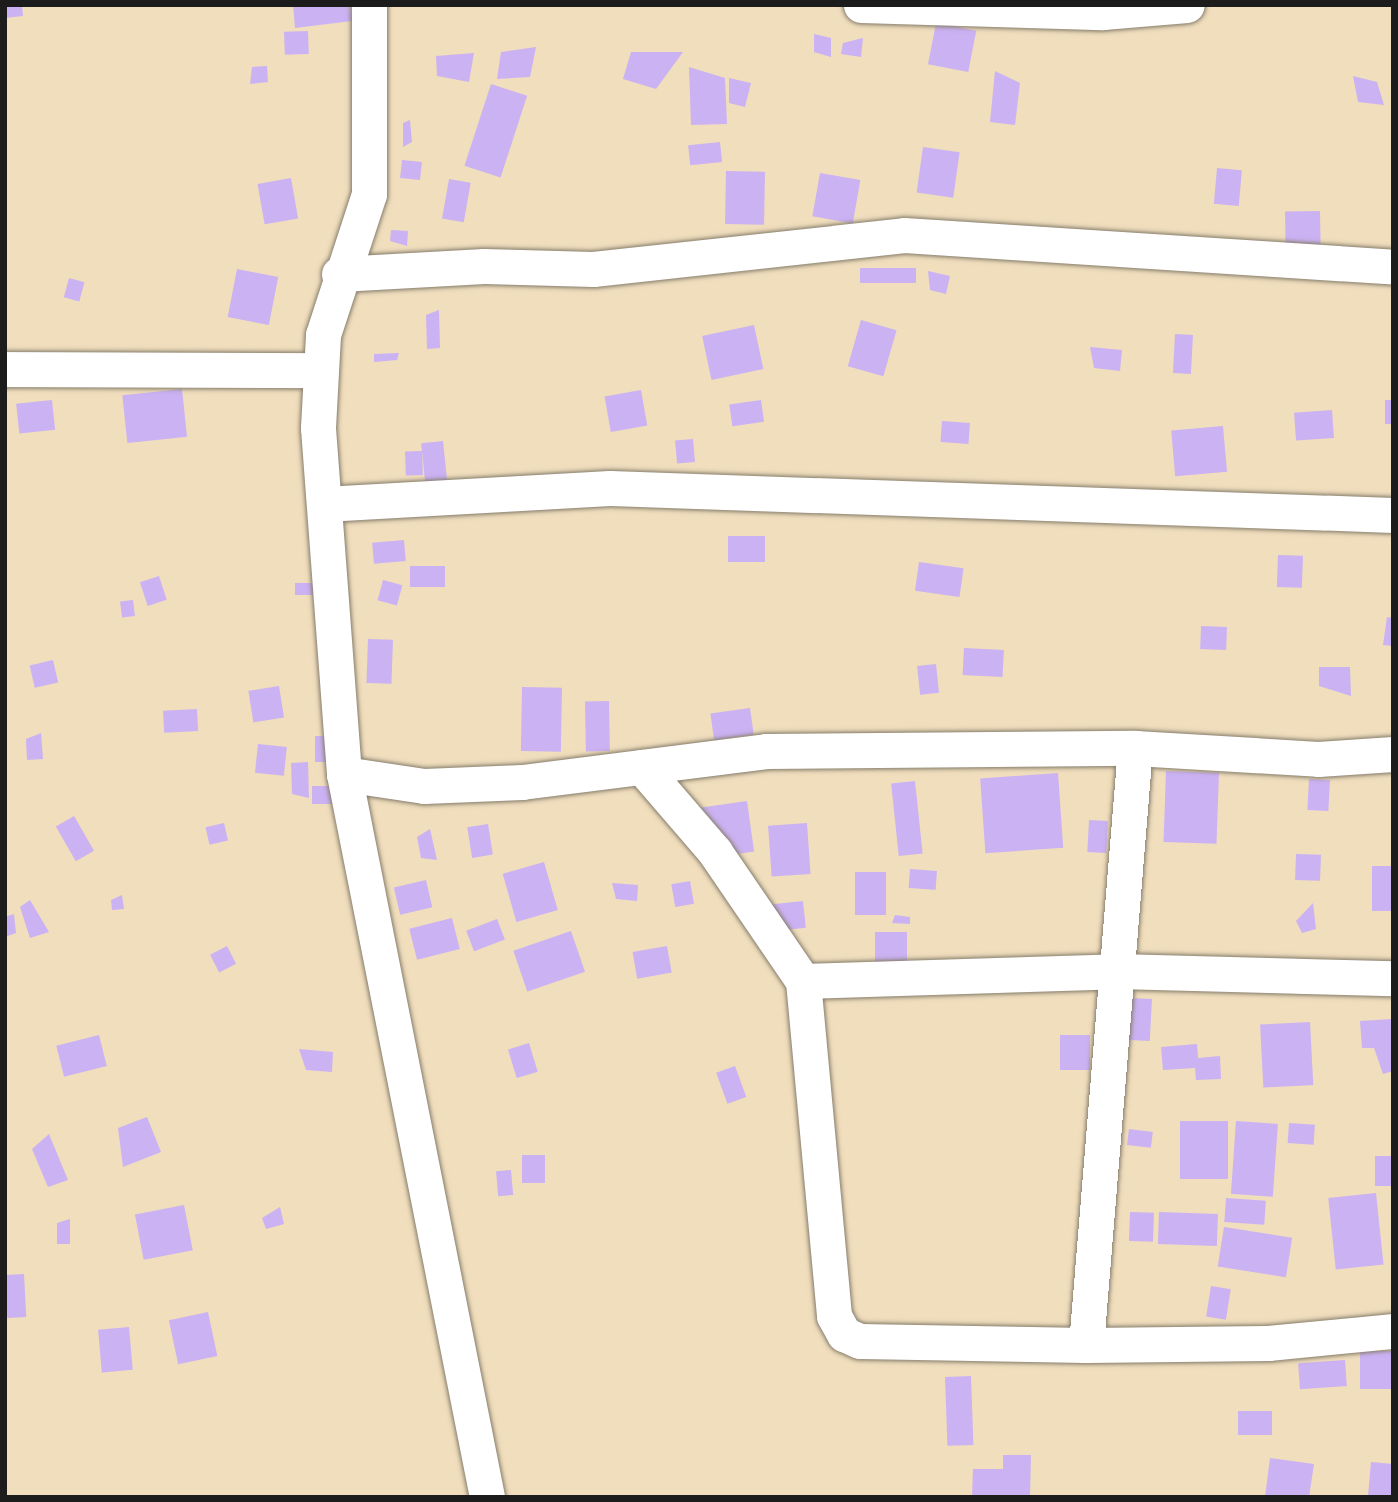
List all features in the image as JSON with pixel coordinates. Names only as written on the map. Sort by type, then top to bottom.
[{"type":"street","points":[[369,5],[369,194],[339,274],[321,370],[324,504],[344,774],[486,1497]]},
{"type":"street","points":[[861,5],[1103,12],[1187,5]]},
{"type":"street","points":[[339,274],[484,266],[593,269],[904,235],[1393,267]]},
{"type":"street","points":[[5,369],[321,370]]},
{"type":"street","points":[[324,504],[610,488],[1393,514]]},
{"type":"street","points":[[344,774],[424,786],[642,767],[766,751],[1135,748],[1318,759],[1393,754]]},
{"type":"street","points":[[1086,1345],[1135,748]]},
{"type":"street","points":[[642,767],[715,852],[803,981],[834,1317],[844,1334],[860,1341],[1086,1345],[1268,1343],[1393,1331]]},
{"type":"street","points":[[803,981],[1117,971],[1393,978]]},
{"type":"building","points":[[5,5],[22,5],[23,16],[5,18]]},
{"type":"building","points":[[293,5],[350,5],[352,21],[295,28]]},
{"type":"building","points":[[936,23],[976,31],[968,72],[928,64]]},
{"type":"building","points":[[308,31],[309,54],[285,55],[284,32]]},
{"type":"building","points":[[814,34],[831,38],[831,57],[814,52]]},
{"type":"building","points":[[863,38],[861,57],[841,54],[843,43]]},
{"type":"building","points":[[536,47],[530,77],[497,79],[501,52]]},
{"type":"building","points":[[631,52],[683,52],[656,89],[623,79]]},
{"type":"building","points":[[474,53],[469,82],[437,76],[436,56]]},
{"type":"building","points":[[267,66],[268,82],[250,84],[252,67]]},
{"type":"building","points":[[689,67],[725,78],[727,124],[691,125]]},
{"type":"building","points":[[995,71],[1020,83],[1015,125],[990,122]]},
{"type":"building","points":[[1353,76],[1377,82],[1384,105],[1358,102]]},
{"type":"building","points":[[729,78],[751,83],[745,107],[729,103]]},
{"type":"building","points":[[491,84],[527,96],[501,178],[464,166]]},
{"type":"building","points":[[410,120],[412,142],[403,147],[403,123]]},
{"type":"building","points":[[720,142],[722,162],[690,165],[688,145]]},
{"type":"building","points":[[923,147],[960,152],[953,198],[917,193]]},
{"type":"building","points":[[402,160],[422,162],[420,180],[400,178]]},
{"type":"building","points":[[1217,168],[1242,170],[1239,206],[1214,204]]},
{"type":"building","points":[[726,171],[765,172],[764,225],[725,224]]},
{"type":"building","points":[[820,173],[860,180],[853,223],[812,216]]},
{"type":"building","points":[[291,178],[298,218],[265,224],[258,184]]},
{"type":"building","points":[[449,179],[471,183],[464,222],[442,218]]},
{"type":"building","points":[[1320,211],[1321,262],[1286,263],[1285,212]]},
{"type":"building","points":[[391,230],[408,231],[407,246],[390,241]]},
{"type":"building","points":[[860,268],[916,268],[916,283],[860,283]]},
{"type":"building","points":[[237,269],[278,277],[269,325],[228,317]]},
{"type":"building","points":[[928,271],[950,276],[946,294],[930,290]]},
{"type":"building","points":[[69,278],[84,282],[79,301],[64,297]]},
{"type":"building","points":[[439,310],[440,348],[427,349],[426,315]]},
{"type":"building","points":[[861,320],[897,330],[883,376],[848,366]]},
{"type":"building","points":[[754,325],[763,369],[712,380],[702,336]]},
{"type":"building","points":[[1175,334],[1193,335],[1191,374],[1173,373]]},
{"type":"building","points":[[1090,347],[1122,350],[1120,371],[1094,368]]},
{"type":"building","points":[[399,353],[397,360],[374,362],[374,354]]},
{"type":"building","points":[[182,389],[187,437],[127,443],[122,395]]},
{"type":"building","points":[[641,390],[647,425],[611,432],[605,396]]},
{"type":"building","points":[[52,400],[55,430],[19,434],[16,404]]},
{"type":"building","points":[[761,400],[764,422],[732,426],[729,404]]},
{"type":"building","points":[[1385,400],[1393,400],[1393,424],[1385,424]]},
{"type":"building","points":[[1332,410],[1334,438],[1296,441],[1294,413]]},
{"type":"building","points":[[942,421],[970,423],[968,444],[941,442]]},
{"type":"building","points":[[1223,426],[1227,472],[1175,476],[1171,431]]},
{"type":"building","points":[[693,439],[695,462],[677,463],[675,441]]},
{"type":"building","points":[[443,441],[449,503],[428,505],[421,443]]},
{"type":"building","points":[[422,451],[423,475],[406,476],[405,452]]},
{"type":"building","points":[[728,536],[765,536],[765,562],[728,562]]},
{"type":"building","points":[[404,540],[406,561],[374,564],[372,543]]},
{"type":"building","points":[[1278,555],[1303,556],[1302,588],[1277,587]]},
{"type":"building","points":[[919,562],[964,568],[960,597],[915,591]]},
{"type":"building","points":[[410,566],[445,566],[445,587],[410,587]]},
{"type":"building","points":[[159,576],[167,600],[148,606],[140,582]]},
{"type":"building","points":[[383,580],[402,585],[397,605],[378,600]]},
{"type":"building","points":[[295,583],[313,583],[313,595],[295,595]]},
{"type":"building","points":[[133,600],[135,616],[122,617],[120,602]]},
{"type":"building","points":[[1387,617],[1393,618],[1393,646],[1383,645]]},
{"type":"building","points":[[1201,626],[1227,627],[1226,650],[1200,649]]},
{"type":"building","points":[[368,639],[393,640],[391,684],[366,683]]},
{"type":"building","points":[[964,648],[1004,650],[1003,677],[963,675]]},
{"type":"building","points":[[53,660],[58,682],[35,688],[30,665]]},
{"type":"building","points":[[936,664],[939,693],[920,695],[917,666]]},
{"type":"building","points":[[1319,667],[1350,667],[1351,696],[1319,686]]},
{"type":"building","points":[[279,686],[284,718],[253,722],[248,691]]},
{"type":"building","points":[[522,687],[562,688],[561,752],[521,751]]},
{"type":"building","points":[[585,701],[609,701],[610,751],[586,751]]},
{"type":"building","points":[[750,708],[754,735],[714,740],[710,714]]},
{"type":"building","points":[[197,709],[198,731],[164,733],[163,711]]},
{"type":"building","points":[[41,733],[43,759],[27,760],[26,739]]},
{"type":"building","points":[[315,736],[329,736],[329,762],[315,762]]},
{"type":"building","points":[[258,744],[287,747],[284,776],[255,773]]},
{"type":"building","points":[[308,762],[309,798],[292,794],[291,763]]},
{"type":"building","points":[[1166,771],[1219,773],[1216,844],[1164,842]]},
{"type":"building","points":[[1058,773],[1063,848],[985,853],[980,778]]},
{"type":"building","points":[[1309,779],[1330,780],[1328,811],[1307,810]]},
{"type":"building","points":[[915,781],[923,854],[899,856],[891,784]]},
{"type":"building","points":[[312,786],[333,786],[333,804],[312,804]]},
{"type":"building","points":[[747,801],[754,852],[700,859],[693,809]]},
{"type":"building","points":[[74,816],[94,851],[76,861],[56,826]]},
{"type":"building","points":[[1089,820],[1108,821],[1106,853],[1087,852]]},
{"type":"building","points":[[224,823],[228,841],[210,845],[205,827]]},
{"type":"building","points":[[807,823],[811,874],[772,877],[768,826]]},
{"type":"building","points":[[488,824],[493,855],[472,858],[467,827]]},
{"type":"building","points":[[430,829],[437,860],[421,858],[417,837]]},
{"type":"building","points":[[1296,854],[1321,855],[1320,881],[1295,880]]},
{"type":"building","points":[[544,862],[558,910],[516,922],[503,874]]},
{"type":"building","points":[[1372,866],[1393,866],[1393,911],[1372,911]]},
{"type":"building","points":[[910,869],[937,871],[936,890],[909,888]]},
{"type":"building","points":[[855,872],[886,872],[886,915],[855,915]]},
{"type":"building","points":[[426,880],[432,907],[400,915],[394,887]]},
{"type":"building","points":[[690,881],[694,904],[675,907],[671,884]]},
{"type":"building","points":[[612,883],[638,885],[637,901],[616,899]]},
{"type":"building","points":[[122,895],[124,909],[112,910],[111,900]]},
{"type":"building","points":[[30,900],[49,932],[30,938],[20,907]]},
{"type":"building","points":[[803,901],[806,928],[773,931],[770,904]]},
{"type":"building","points":[[1313,903],[1316,929],[1302,933],[1296,921]]},
{"type":"building","points":[[14,914],[16,933],[5,937],[5,917]]},
{"type":"building","points":[[895,915],[910,917],[910,924],[892,923]]},
{"type":"building","points":[[452,918],[460,949],[417,960],[409,929]]},
{"type":"building","points":[[497,919],[505,940],[474,951],[466,931]]},
{"type":"building","points":[[571,931],[585,972],[527,992],[513,951]]},
{"type":"building","points":[[875,932],[907,932],[907,967],[875,967]]},
{"type":"building","points":[[227,946],[236,964],[219,972],[210,955]]},
{"type":"building","points":[[667,946],[672,973],[637,979],[633,952]]},
{"type":"building","points":[[1131,998],[1152,999],[1150,1041],[1129,1040]]},
{"type":"building","points":[[1393,1019],[1393,1071],[1383,1074],[1374,1048],[1362,1048],[1360,1021]]},
{"type":"building","points":[[1310,1022],[1313,1085],[1263,1088],[1260,1025]]},
{"type":"building","points":[[99,1035],[107,1066],[64,1077],[56,1046]]},
{"type":"building","points":[[1060,1035],[1090,1035],[1090,1070],[1060,1070]]},
{"type":"building","points":[[529,1043],[538,1072],[517,1078],[508,1049]]},
{"type":"building","points":[[1197,1044],[1198,1058],[1220,1056],[1221,1079],[1196,1080],[1195,1068],[1163,1070],[1161,1047]]},
{"type":"building","points":[[299,1049],[333,1052],[332,1072],[306,1070]]},
{"type":"building","points":[[735,1066],[746,1097],[727,1104],[716,1073]]},
{"type":"building","points":[[147,1117],[161,1152],[123,1167],[118,1128]]},
{"type":"building","points":[[1180,1121],[1228,1121],[1228,1179],[1180,1179]]},
{"type":"building","points":[[1236,1121],[1278,1124],[1273,1197],[1231,1194]]},
{"type":"building","points":[[1289,1123],[1315,1125],[1314,1145],[1288,1143]]},
{"type":"building","points":[[1129,1129],[1153,1132],[1151,1148],[1127,1145]]},
{"type":"building","points":[[49,1134],[68,1180],[48,1187],[32,1149]]},
{"type":"building","points":[[522,1155],[545,1155],[545,1183],[522,1183]]},
{"type":"building","points":[[1375,1156],[1393,1156],[1393,1186],[1375,1186]]},
{"type":"building","points":[[511,1170],[513,1195],[498,1196],[496,1171]]},
{"type":"building","points":[[1376,1193],[1384,1265],[1336,1270],[1328,1198]]},
{"type":"building","points":[[1226,1198],[1266,1201],[1264,1225],[1224,1222]]},
{"type":"building","points":[[184,1205],[193,1250],[144,1260],[135,1215]]},
{"type":"building","points":[[280,1207],[284,1224],[266,1229],[262,1218]]},
{"type":"building","points":[[1130,1212],[1154,1213],[1153,1242],[1129,1241]]},
{"type":"building","points":[[1159,1212],[1218,1214],[1217,1246],[1158,1244]]},
{"type":"building","points":[[70,1219],[70,1244],[57,1244],[57,1223]]},
{"type":"building","points":[[1224,1227],[1292,1238],[1286,1277],[1218,1267]]},
{"type":"building","points":[[24,1274],[26,1317],[7,1318],[5,1275]]},
{"type":"building","points":[[1211,1286],[1231,1289],[1226,1320],[1206,1317]]},
{"type":"building","points":[[208,1312],[217,1356],[178,1364],[169,1320]]},
{"type":"building","points":[[129,1327],[133,1370],[102,1373],[98,1330]]},
{"type":"building","points":[[1360,1351],[1393,1351],[1393,1389],[1360,1389]]},
{"type":"building","points":[[1345,1360],[1347,1386],[1300,1389],[1298,1363]]},
{"type":"building","points":[[971,1376],[973,1445],[947,1446],[945,1377]]},
{"type":"building","points":[[1238,1411],[1272,1411],[1272,1435],[1238,1435]]},
{"type":"building","points":[[1003,1455],[1031,1455],[1030,1497],[972,1497],[973,1469],[1003,1469]]},
{"type":"building","points":[[1270,1458],[1314,1464],[1309,1497],[1265,1497]]},
{"type":"building","points":[[1371,1462],[1393,1464],[1393,1497],[1368,1496]]}]
